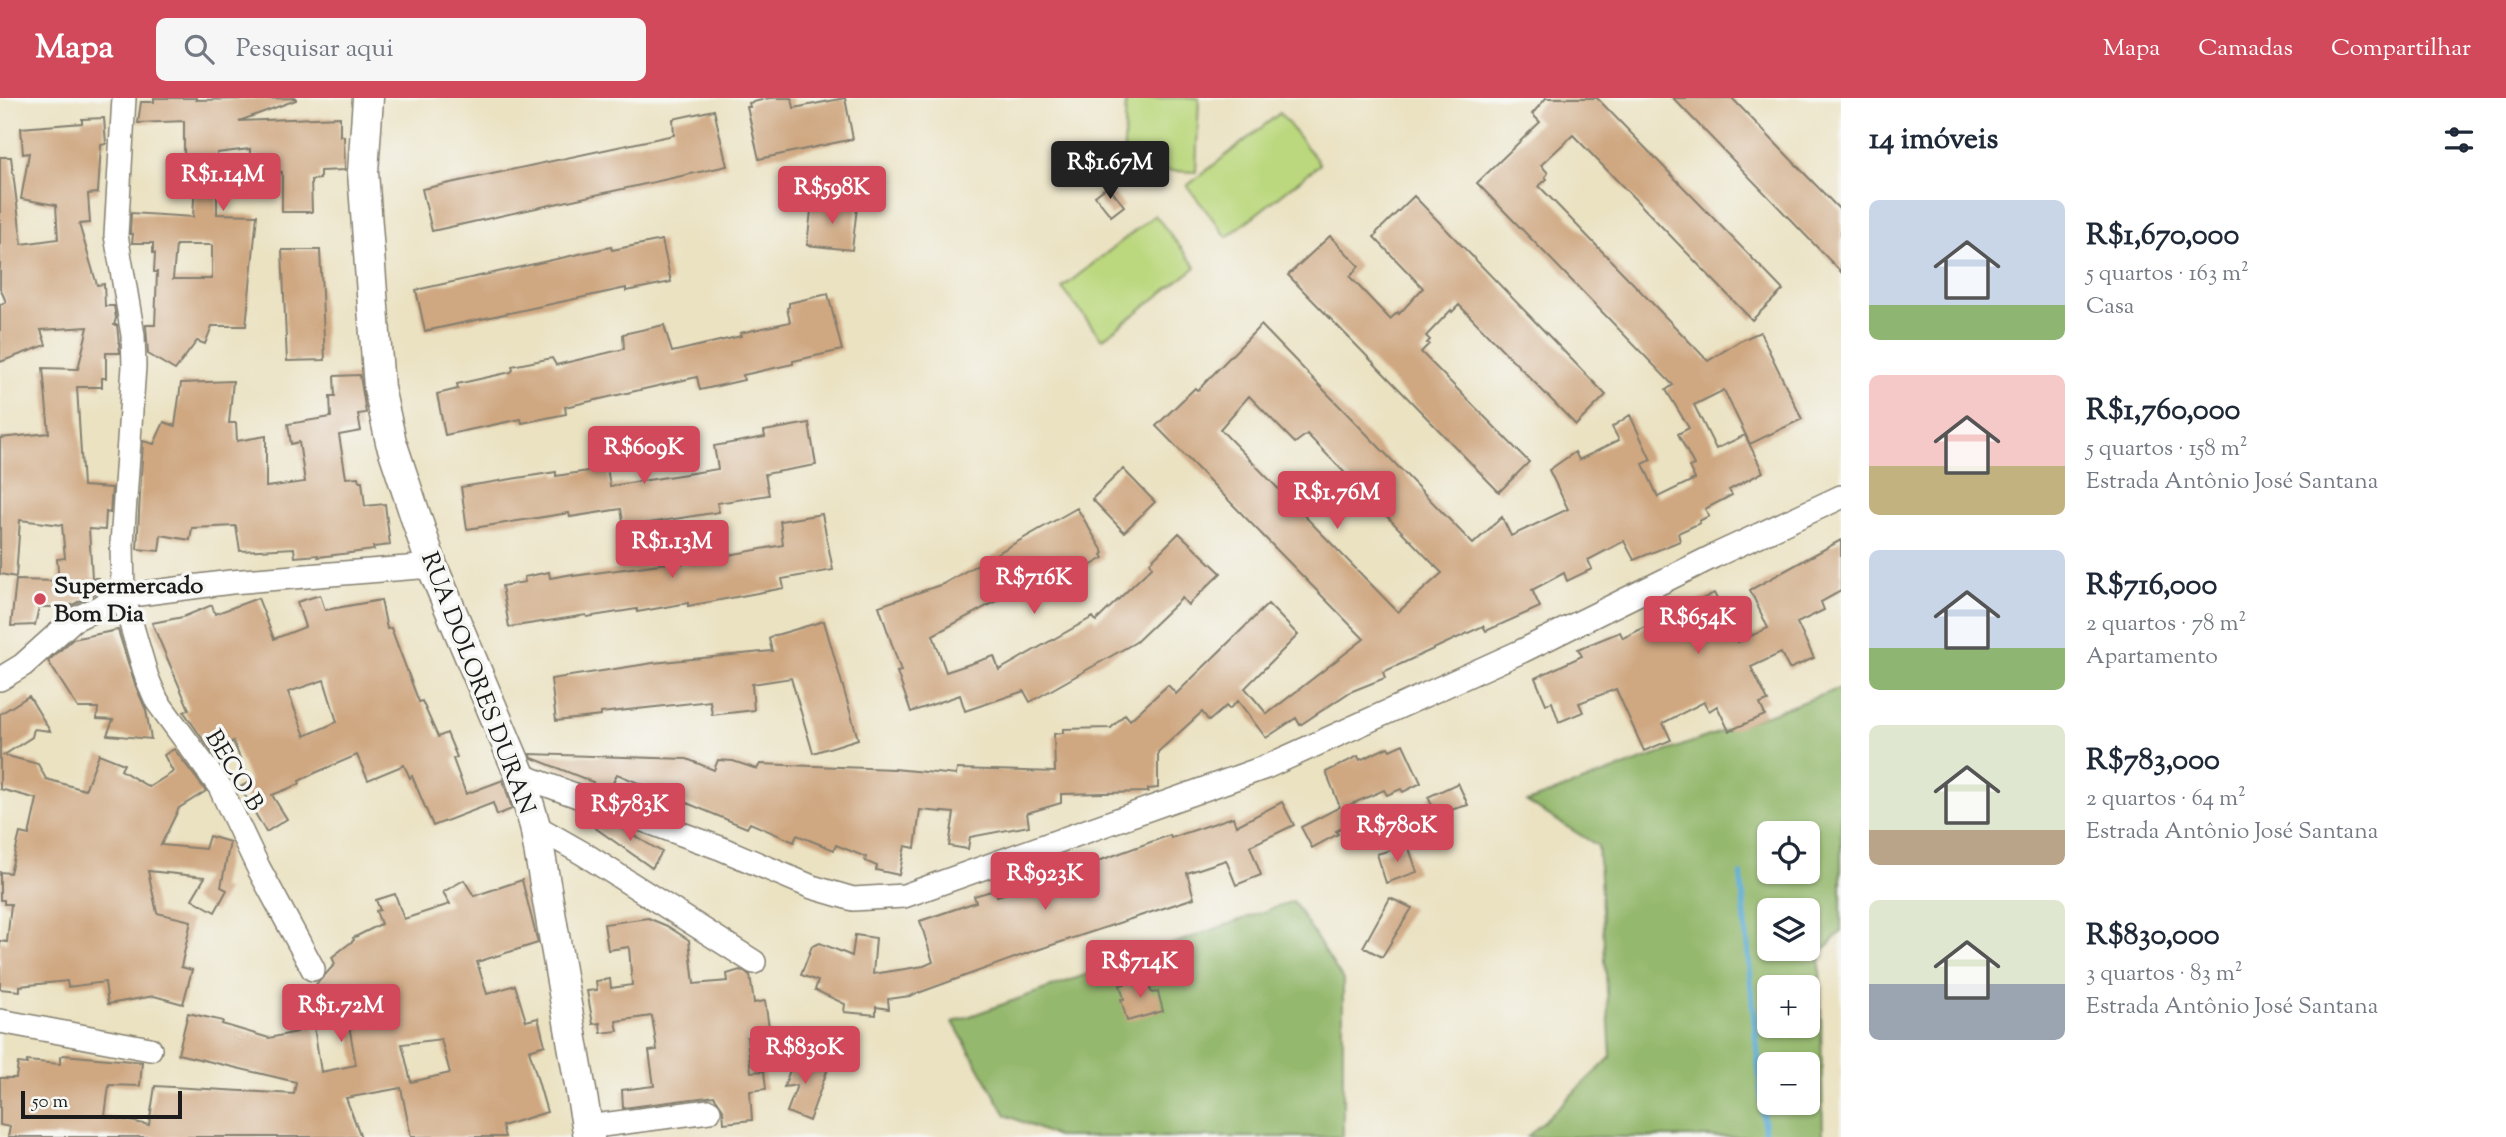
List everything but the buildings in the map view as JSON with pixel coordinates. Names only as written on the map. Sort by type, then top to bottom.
[{"type":"street","name":"BECO B","points":[[124,98],[116,235],[134,335],[134,366],[122,544],[123,596],[144,668],[157,701],[220,787],[259,869],[313,969]]},
{"type":"street","name":"RUA DOLORES DURAN","points":[[368,98],[362,172],[379,388],[391,442],[432,566],[520,775],[535,826],[588,1132]]},
{"type":"street","name":"RUA DOLORES DURAN","points":[[368,231],[380,138],[389,98]]},
{"type":"street","points":[[520,775],[720,848],[812,887],[853,899],[904,896],[1266,766],[1522,650],[1841,497]]},
{"type":"street","points":[[0,679],[23,665],[73,620],[123,596],[231,582],[432,566]]},
{"type":"street","points":[[535,826],[754,962]]},
{"type":"street","points":[[0,1021],[150,1049]]},
{"type":"street","points":[[588,1132],[709,1111]]},
{"type":"green space","points":[[1126,98],[1199,98],[1196,172],[1123,169]]},
{"type":"green space","points":[[1280,113],[1320,164],[1227,237],[1187,186]]},
{"type":"green space","points":[[1155,215],[1196,267],[1102,339],[1062,288]]},
{"type":"green space","points":[[1841,688],[1841,932],[1820,953],[1823,1137],[1527,1137],[1611,1057],[1598,846],[1527,802]]},
{"type":"green space","points":[[1293,901],[1343,980],[1343,1137],[1057,1137],[1006,1115],[953,1022]]},
{"type":"waterway","points":[[1741,875],[1765,1137]]},
{"type":"place","name":"Supermercado Bom Dia","points":[[40,599]]}]
